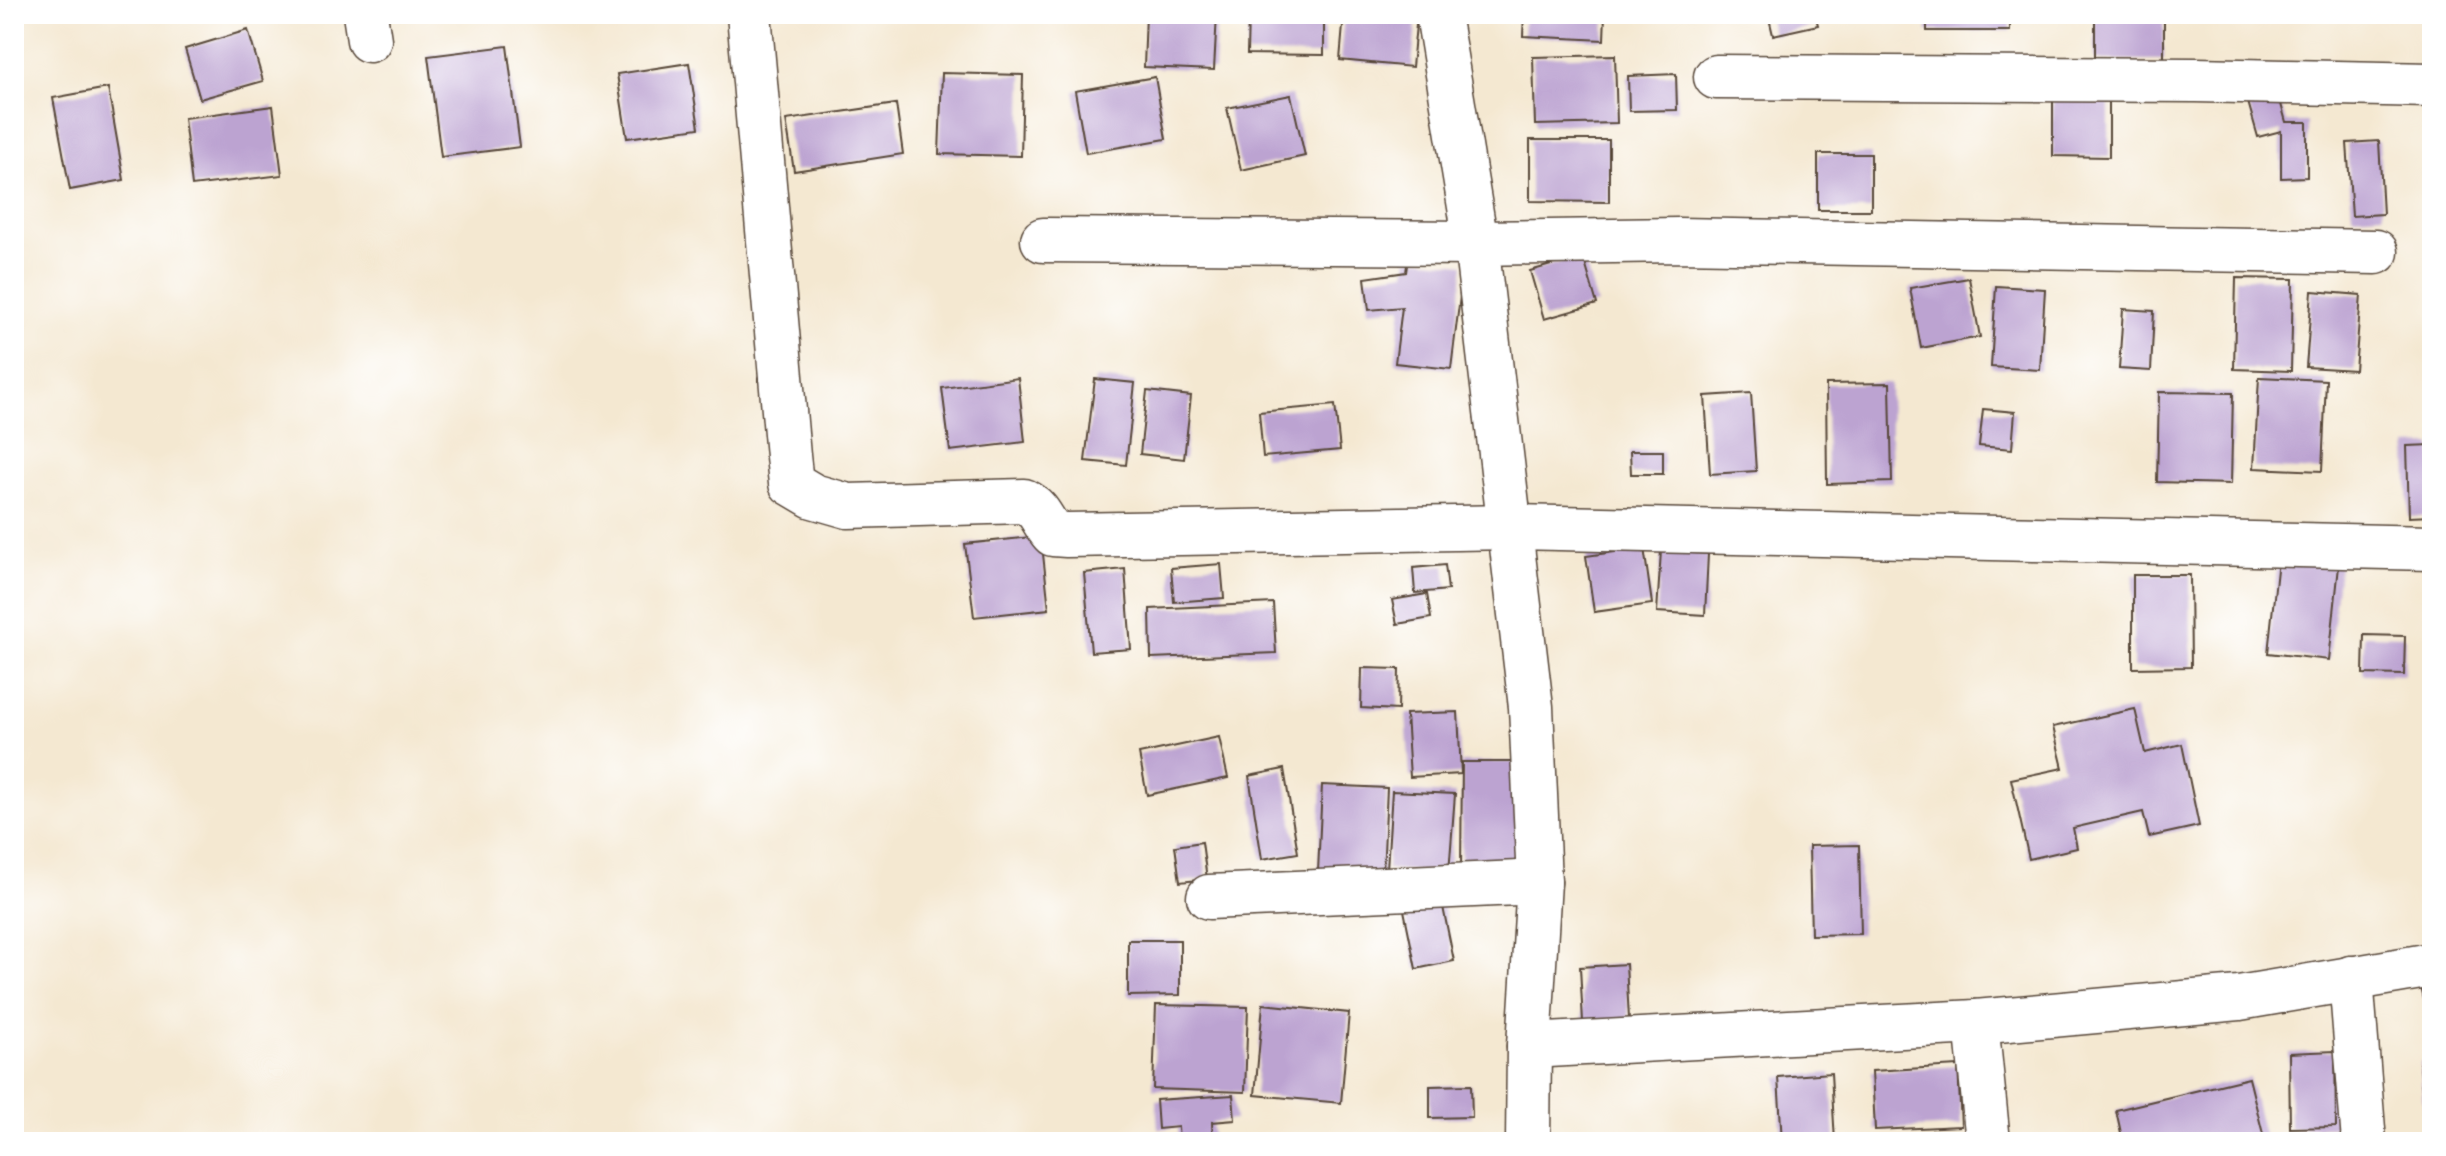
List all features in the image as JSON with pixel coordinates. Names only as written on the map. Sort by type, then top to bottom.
[{"type":"street","points":[[749,14],[791,483],[813,496],[848,506],[1024,501],[1035,506],[1053,534],[1067,535],[1512,527],[2432,548]]},
{"type":"street","points":[[1438,14],[1476,243],[1531,707],[1539,882],[1529,1046],[1528,1142]]},
{"type":"street","points":[[1716,77],[2432,85]]},
{"type":"street","points":[[1043,240],[1476,243],[1678,240],[2376,252]]},
{"type":"street","points":[[1209,897],[1539,882]]},
{"type":"street","points":[[1529,1046],[1976,1022],[2239,998],[2432,965]]},
{"type":"street","points":[[2351,978],[2364,1142]]},
{"type":"street","points":[[1976,1022],[1988,1142]]},
{"type":"building","points":[[1146,14],[1217,14],[1214,70],[1144,67]]},
{"type":"building","points":[[1248,14],[1324,14],[1324,55],[1247,54]]},
{"type":"building","points":[[1344,14],[1417,14],[1412,67],[1340,60]]},
{"type":"building","points":[[1524,14],[1605,14],[1604,40],[1523,36]]},
{"type":"building","points":[[1768,14],[1815,14],[1818,25],[1773,35]]},
{"type":"building","points":[[1927,14],[2010,14],[2010,31],[1927,31]]},
{"type":"building","points":[[2095,14],[2164,14],[2164,60],[2095,60]]},
{"type":"building","points":[[248,30],[263,81],[200,99],[185,49]]},
{"type":"building","points":[[507,46],[520,147],[441,157],[428,56]]},
{"type":"building","points":[[1615,55],[1617,123],[1535,125],[1533,57]]},
{"type":"building","points":[[689,63],[699,128],[627,138],[617,74]]},
{"type":"building","points":[[942,73],[1023,75],[1021,156],[939,154]]},
{"type":"building","points":[[1676,74],[1677,110],[1629,111],[1628,76]]},
{"type":"building","points":[[1155,77],[1166,139],[1086,153],[1075,91]]},
{"type":"building","points":[[2276,86],[2286,122],[2307,122],[2307,177],[2281,178],[2281,131],[2258,137],[2246,95]]},
{"type":"building","points":[[108,88],[124,180],[70,190],[53,98]]},
{"type":"building","points":[[1291,95],[1305,156],[1241,170],[1227,108]]},
{"type":"building","points":[[2053,100],[2109,100],[2109,157],[2053,156]]},
{"type":"building","points":[[896,104],[903,154],[794,171],[786,120]]},
{"type":"building","points":[[273,106],[282,175],[192,186],[184,118]]},
{"type":"building","points":[[1530,140],[1609,140],[1609,202],[1530,201]]},
{"type":"building","points":[[2379,141],[2383,214],[2352,216],[2347,143]]},
{"type":"building","points":[[1818,154],[1871,154],[1871,210],[1818,210]]},
{"type":"building","points":[[1583,256],[1597,304],[1544,319],[1530,271]]},
{"type":"building","points":[[1408,258],[1464,264],[1451,369],[1395,363],[1402,307],[1369,310],[1365,278],[1406,272]]},
{"type":"building","points":[[1969,278],[1980,337],[1921,348],[1910,288]]},
{"type":"building","points":[[2236,278],[2293,279],[2291,371],[2234,369]]},
{"type":"building","points":[[1996,286],[2045,289],[2040,370],[1991,367]]},
{"type":"building","points":[[2312,291],[2361,295],[2355,370],[2306,367]]},
{"type":"building","points":[[2123,309],[2154,311],[2151,371],[2119,369]]},
{"type":"building","points":[[2259,377],[2326,380],[2322,471],[2254,468]]},
{"type":"building","points":[[1018,378],[1025,442],[950,451],[942,388]]},
{"type":"building","points":[[1095,379],[1135,383],[1126,465],[1085,461]]},
{"type":"building","points":[[1890,383],[1892,482],[1827,484],[1826,384]]},
{"type":"building","points":[[1147,391],[1191,396],[1184,459],[1140,454]]},
{"type":"building","points":[[2159,392],[2233,393],[2231,484],[2157,482]]},
{"type":"building","points":[[1751,393],[1756,471],[1710,474],[1705,396]]},
{"type":"building","points":[[1335,405],[1340,450],[1263,457],[1259,412]]},
{"type":"building","points":[[1983,409],[2015,412],[2012,449],[1979,446]]},
{"type":"building","points":[[2432,445],[2432,516],[2409,517],[2407,446]]},
{"type":"building","points":[[1630,451],[1663,451],[1663,474],[1631,474]]},
{"type":"building","points":[[1041,536],[1049,609],[974,617],[965,544]]},
{"type":"building","points":[[1644,548],[1652,604],[1594,612],[1586,556]]},
{"type":"building","points":[[1661,551],[1708,554],[1705,615],[1657,612]]},
{"type":"building","points":[[2278,560],[2339,566],[2329,660],[2268,653]]},
{"type":"building","points":[[1221,564],[1224,598],[1174,602],[1171,568]]},
{"type":"building","points":[[1445,565],[1448,590],[1415,593],[1413,568]]},
{"type":"building","points":[[1125,569],[1131,649],[1091,652],[1084,573]]},
{"type":"building","points":[[2133,575],[2190,575],[2191,667],[2133,668]]},
{"type":"building","points":[[1427,594],[1431,618],[1397,624],[1392,600]]},
{"type":"building","points":[[1273,603],[1276,653],[1151,658],[1150,609]]},
{"type":"building","points":[[2364,635],[2405,636],[2404,675],[2363,674]]},
{"type":"building","points":[[1362,668],[1399,669],[1398,710],[1361,708]]},
{"type":"building","points":[[2135,709],[2145,753],[2182,744],[2199,826],[2149,837],[2143,812],[2073,828],[2077,848],[2029,859],[2011,779],[2063,768],[2053,727]]},
{"type":"building","points":[[1458,712],[1461,774],[1410,777],[1406,714]]},
{"type":"building","points":[[1219,737],[1228,778],[1147,795],[1139,754]]},
{"type":"building","points":[[1462,762],[1523,762],[1522,872],[1461,871]]},
{"type":"building","points":[[1284,769],[1298,853],[1262,859],[1249,776]]},
{"type":"building","points":[[1322,785],[1387,788],[1383,874],[1318,872]]},
{"type":"building","points":[[1392,791],[1455,794],[1449,873],[1387,869]]},
{"type":"building","points":[[1202,842],[1207,879],[1180,882],[1175,846]]},
{"type":"building","points":[[1859,845],[1861,934],[1811,935],[1809,846]]},
{"type":"building","points":[[1442,902],[1454,961],[1416,969],[1404,910]]},
{"type":"building","points":[[1128,940],[1180,940],[1180,995],[1128,996]]},
{"type":"building","points":[[1626,964],[1629,1019],[1583,1022],[1580,967]]},
{"type":"building","points":[[2432,976],[2432,1026],[2431,1026],[2419,980]]},
{"type":"building","points":[[1263,1004],[1349,1013],[1341,1103],[1255,1095]]},
{"type":"building","points":[[1156,1005],[1248,1007],[1245,1092],[1153,1089]]},
{"type":"building","points":[[2335,1051],[2336,1127],[2290,1128],[2289,1053]]},
{"type":"building","points":[[2420,1062],[2432,1062],[2432,1118],[2424,1118]]},
{"type":"building","points":[[1958,1066],[1961,1126],[1875,1130],[1872,1071]]},
{"type":"building","points":[[1831,1073],[1835,1142],[1782,1142],[1778,1077]]},
{"type":"building","points":[[2249,1078],[2265,1142],[2123,1142],[2116,1110]]},
{"type":"building","points":[[1471,1085],[1472,1117],[1430,1118],[1430,1086]]},
{"type":"building","points":[[1233,1095],[1235,1120],[1212,1122],[1213,1142],[1179,1142],[1178,1127],[1158,1129],[1156,1100]]}]
